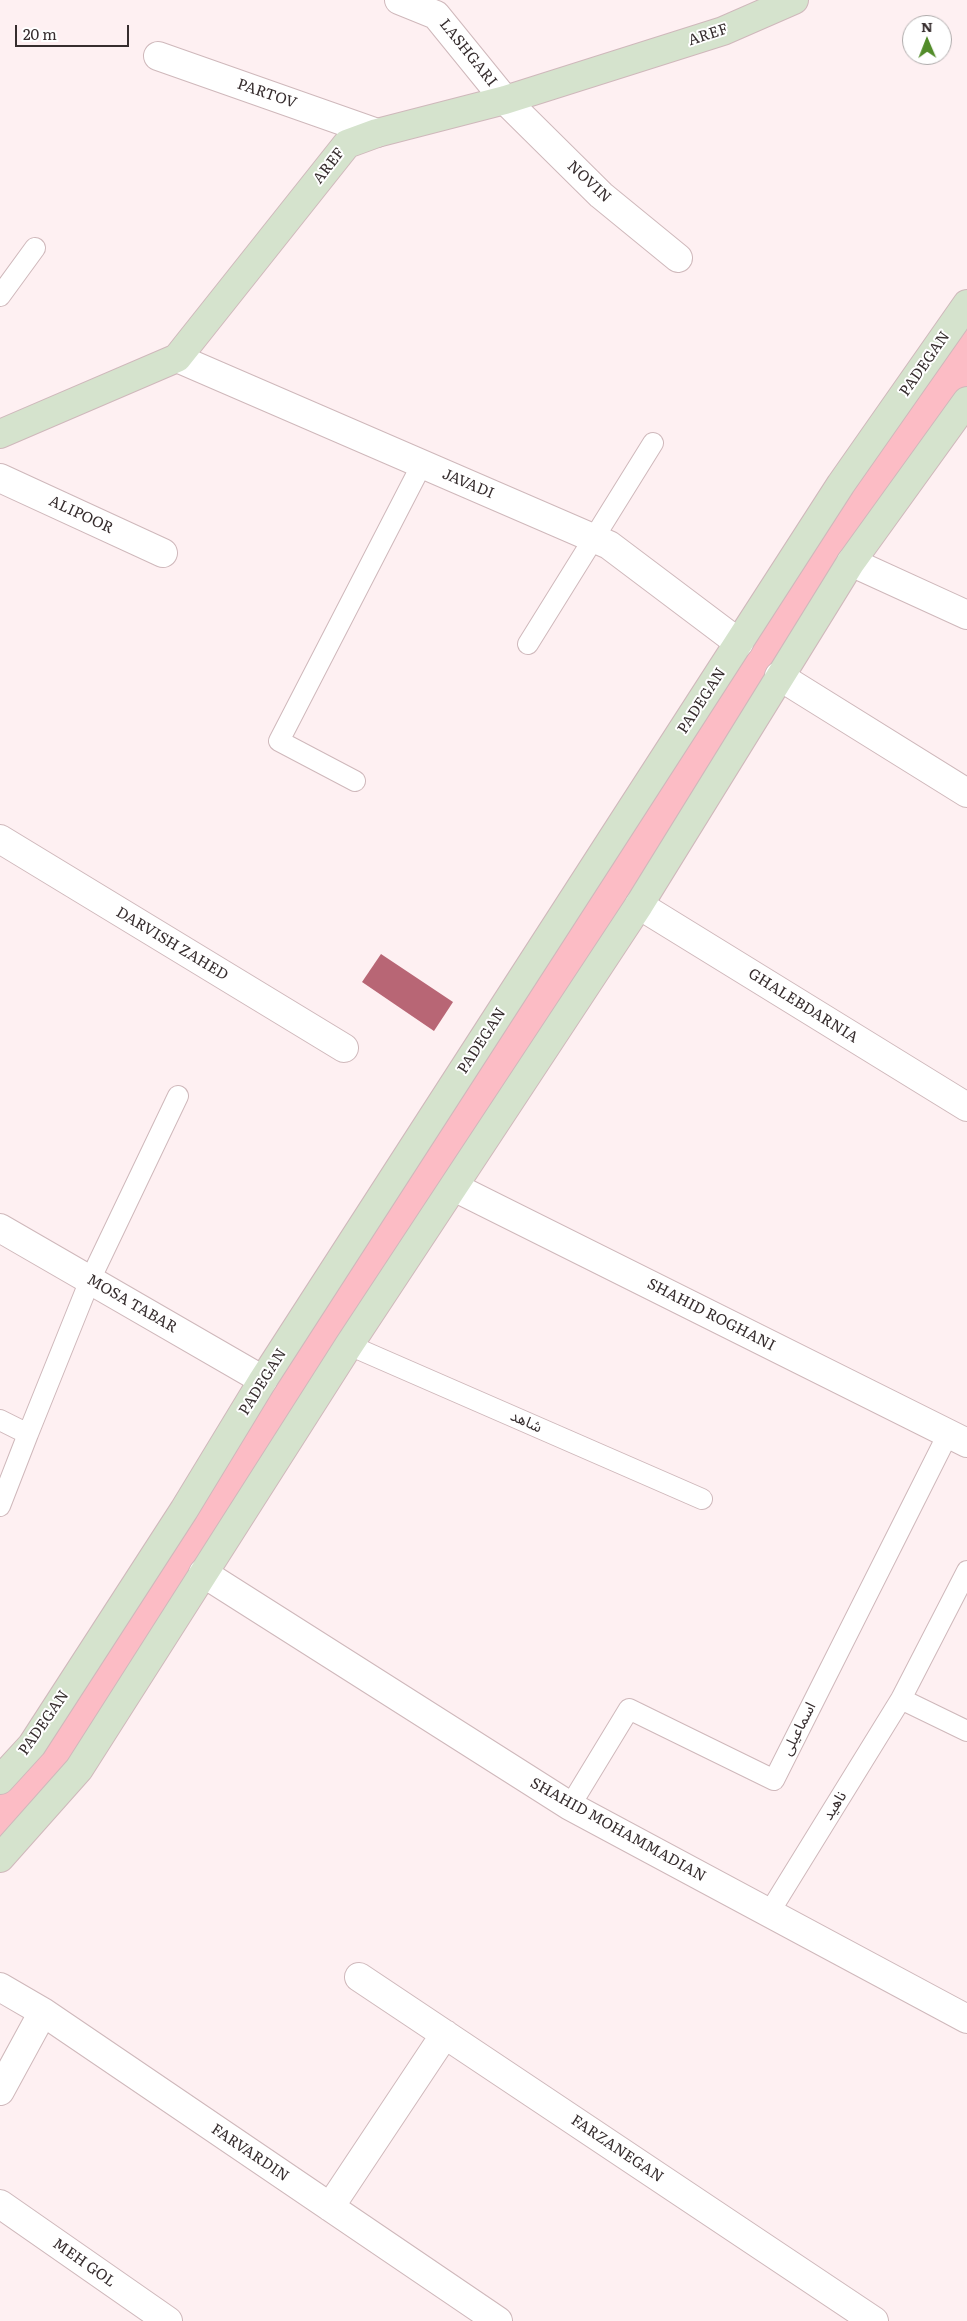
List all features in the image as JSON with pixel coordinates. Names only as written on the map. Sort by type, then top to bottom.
[{"type":"main road","name":"AREF","points":[[5,428],[177,358],[347,144],[377,132],[505,100],[618,62],[724,31],[794,0]]},
{"type":"main road","name":"PADEGAN","points":[[0,1780],[32,1745],[184,1510],[263,1380],[841,484],[967,304]]},
{"type":"main road","points":[[0,1858],[79,1769],[349,1345],[639,905],[851,562],[967,401]]},
{"type":"street","name":"LASHGARI","points":[[399,0],[436,15],[505,100]]},
{"type":"street","name":"PARTOV","points":[[158,56],[377,132]]},
{"type":"street","name":"NOVIN","points":[[505,100],[601,195],[678,258]]},
{"type":"street","name":"JAVADI","points":[[177,358],[609,545],[739,643]]},
{"type":"street","name":"ALIPOOR","points":[[0,478],[163,553]]},
{"type":"street","points":[[851,562],[967,615]]},
{"type":"street","points":[[779,676],[967,794]]},
{"type":"street","name":"DARVISH ZAHED","points":[[0,839],[344,1048]]},
{"type":"street","name":"GHALEBDARNIA","points":[[639,905],[967,1107]]},
{"type":"street","name":"SHAHID ROGHANI","points":[[454,1187],[958,1439]]},
{"type":"street","name":"MOSA TABAR","points":[[0,1228],[263,1380]]},
{"type":"street","name":"SHAHID MOHAMMADIAN","points":[[204,1573],[570,1806],[967,2019]]},
{"type":"street","name":"FARZANEGAN","points":[[359,1977],[874,2321]]},
{"type":"street","name":"FARVARDIN","points":[[0,1987],[43,2012],[498,2321]]},
{"type":"street","points":[[0,2091],[43,2012]]},
{"type":"street","points":[[330,2207],[445,2034]]},
{"type":"street","name":"MEH GOL","points":[[0,2204],[168,2321]]},
{"type":"lane","points":[[0,296],[35,248]]},
{"type":"lane","points":[[528,644],[653,443]]},
{"type":"lane","points":[[355,781],[279,741],[422,464]]},
{"type":"lane","points":[[0,1506],[90,1280],[178,1096]]},
{"type":"lane","name":"شاهد","points":[[349,1345],[702,1499]]},
{"type":"lane","points":[[0,1420],[28,1434]]},
{"type":"lane","name":"اسماعيلی","points":[[570,1806],[629,1709],[774,1780],[958,1439]]},
{"type":"lane","name":"ناهید","points":[[769,1913],[901,1699],[967,1571]]},
{"type":"lane","points":[[901,1699],[967,1731]]},
{"type":"shaded area","points":[[967,304],[967,401],[203,1573],[0,1858],[0,1780]]},
{"type":"building","points":[[381,954],[453,1002],[434,1031],[362,982]]}]
